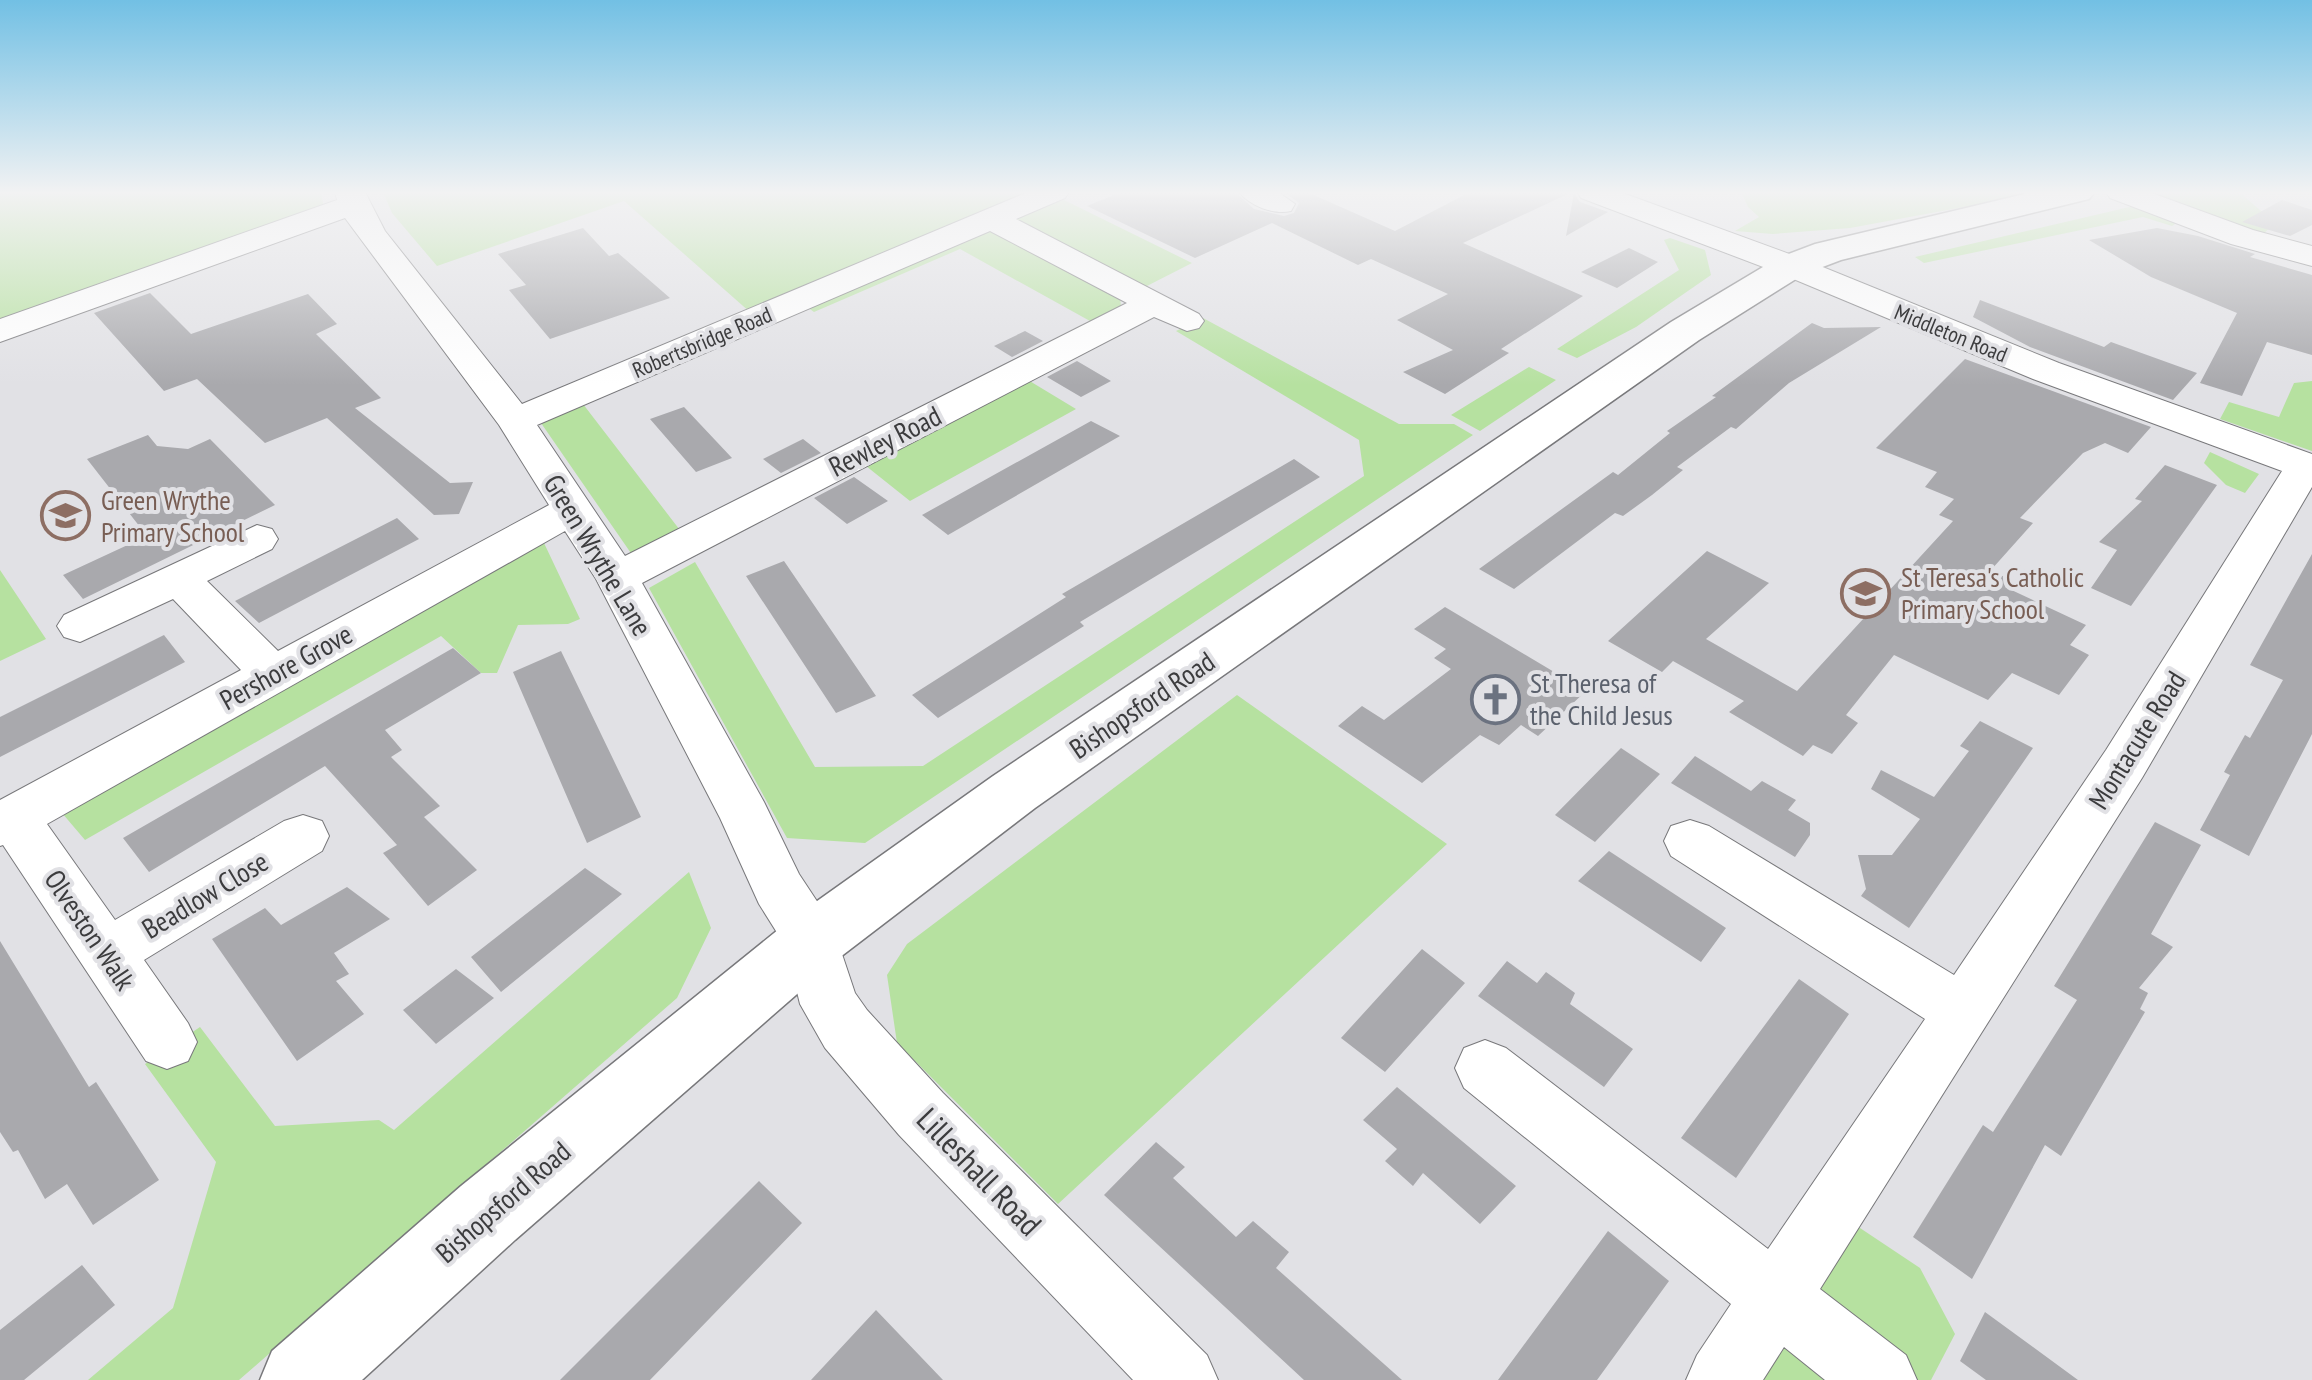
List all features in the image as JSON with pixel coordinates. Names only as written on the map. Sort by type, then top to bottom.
[{"type":"main road","name":"Bishopsford Road","points":[[301,1380],[488,1214],[812,942],[1031,780],[1684,331],[1792,266],[1822,256]]},
{"type":"street","points":[[0,332],[198,256]]},
{"type":"street","name":"Green Wrythe Lane","points":[[394,256],[515,421],[617,578],[746,817],[778,888],[812,942]]},
{"type":"street","name":"Robertsbridge Road","points":[[515,421],[903,256]]},
{"type":"street","name":"Rewley Road","points":[[617,578],[1170,312],[1063,256]]},
{"type":"street","name":"Middleton Road","points":[[1766,256],[2046,371],[2309,466]]},
{"type":"street","name":"Montacute Road","points":[[1722,1380],[2124,764],[2309,466]]},
{"type":"street","name":"Pershore Grove","points":[[7,821],[573,509]]},
{"type":"street","points":[[80,626],[257,539]]},
{"type":"street","points":[[178,578],[273,674]]},
{"type":"street","name":"Olveston Walk","points":[[7,821],[167,1042]]},
{"type":"street","name":"Beadlow Close","points":[[106,954],[302,836]]},
{"type":"street","points":[[1690,841],[1964,1012]]},
{"type":"street","name":"Lilleshall Road","points":[[812,942],[828,1004],[846,1029],[921,1114],[1182,1380]]},
{"type":"street","points":[[1486,1068],[1881,1380]]},
{"type":"green space","points":[[0,256],[191,256],[0,326]]},
{"type":"green space","points":[[429,256],[465,256],[437,266]]},
{"type":"green space","points":[[687,256],[882,256],[751,313]]},
{"type":"green space","points":[[924,256],[943,256],[814,312],[807,307]]},
{"type":"green space","points":[[973,256],[1046,256],[1120,297],[1122,316],[1099,326]]},
{"type":"green space","points":[[1084,256],[1179,256],[1192,263],[1143,288]]},
{"type":"green space","points":[[1672,256],[1707,256],[1711,275],[1636,327],[1577,358],[1557,349],[1679,270]]},
{"type":"green space","points":[[1918,256],[1955,256],[1924,263]]},
{"type":"green space","points":[[1203,318],[1399,424],[1454,424],[1473,435],[865,843],[787,838],[649,588],[695,562],[815,767],[923,766],[1364,476],[1359,440],[1176,331]]},
{"type":"green space","points":[[1529,367],[1556,380],[1480,431],[1451,415]]},
{"type":"green space","points":[[1023,377],[1076,409],[910,501],[861,462]]},
{"type":"green space","points":[[2312,381],[2312,451],[2220,419],[2229,402],[2279,417],[2294,383]]},
{"type":"green space","points":[[583,404],[686,538],[635,559],[541,423]]},
{"type":"green space","points":[[2210,452],[2259,474],[2245,493],[2226,485],[2204,463]]},
{"type":"green space","points":[[544,543],[580,619],[568,624],[518,625],[497,673],[481,673],[441,636],[85,840],[62,813],[525,544]]},
{"type":"green space","points":[[0,570],[46,639],[0,661]]},
{"type":"green space","points":[[1237,695],[1447,844],[1058,1204],[897,1043],[887,975],[907,944]]},
{"type":"green space","points":[[689,872],[711,928],[677,998],[239,1380],[88,1380],[173,1308],[216,1162],[145,1064],[200,1027],[275,1126],[379,1120],[394,1130]]},
{"type":"green space","points":[[1845,1218],[1920,1268],[1955,1334],[1931,1380],[1762,1380]]},
{"type":"building","points":[[500,256],[622,256],[670,298],[550,339],[509,290],[526,285]]},
{"type":"building","points":[[1340,256],[1493,256],[1583,296],[1501,349],[1509,353],[1445,394],[1403,372],[1453,350],[1397,320],[1448,294],[1371,259],[1358,265]]},
{"type":"building","points":[[1612,256],[1646,256],[1658,262],[1617,288],[1581,272]]},
{"type":"building","points":[[2116,256],[2251,256],[2312,275],[2312,355],[2267,342],[2242,396],[2200,383],[2237,313],[2151,277]]},
{"type":"building","points":[[150,293],[191,334],[308,294],[337,324],[316,334],[381,398],[355,408],[450,483],[473,482],[459,514],[434,515],[327,418],[265,443],[197,379],[164,391],[94,313]]},
{"type":"building","points":[[1980,300],[2104,347],[2111,342],[2197,373],[2173,400],[2030,347],[1973,317]]},
{"type":"building","points":[[1812,323],[1824,328],[1881,327],[1789,383],[1736,429],[1731,427],[1677,467],[1683,470],[1652,495],[1623,516],[1615,513],[1514,589],[1479,569],[1613,472],[1618,475],[1670,433],[1667,431]]},
{"type":"building","points":[[1025,331],[1043,341],[1012,357],[994,346]]},
{"type":"building","points":[[1965,359],[2151,427],[2128,453],[2105,443],[2083,453],[2020,518],[2033,523],[1991,570],[2010,580],[2005,587],[2086,625],[2070,645],[2089,655],[2059,695],[2012,673],[1988,700],[1894,655],[1846,715],[1858,723],[1832,754],[1813,745],[1803,756],[1729,712],[1744,701],[1673,661],[1662,672],[1608,641],[1707,551],[1769,583],[1706,639],[1797,691],[1953,521],[1939,515],[1954,499],[1925,487],[1937,472],[1876,448]]},
{"type":"building","points":[[1077,361],[1111,381],[1081,397],[1047,377]]},
{"type":"building","points":[[684,407],[732,458],[696,472],[650,419]]},
{"type":"building","points":[[1091,421],[1120,436],[948,535],[922,515]]},
{"type":"building","points":[[148,435],[157,446],[188,449],[210,439],[275,505],[83,599],[63,575],[147,536],[87,459]]},
{"type":"building","points":[[803,439],[821,453],[781,473],[763,459]]},
{"type":"building","points":[[1294,459],[1320,477],[1080,622],[1084,626],[938,718],[912,695],[1066,597],[1062,594]]},
{"type":"building","points":[[2165,465],[2217,485],[2131,606],[2091,588],[2117,550],[2099,542],[2142,501],[2135,499]]},
{"type":"building","points":[[854,477],[888,501],[847,524],[814,498]]},
{"type":"building","points":[[397,518],[419,539],[259,623],[235,601]]},
{"type":"building","points":[[2312,554],[2312,734],[2249,856],[2200,830],[2230,775],[2224,772],[2245,735],[2250,738],[2283,680],[2250,665]]},
{"type":"building","points":[[784,561],[876,696],[836,713],[746,576]]},
{"type":"building","name":"St Theresa of the Child Jesus","points":[[1445,607],[1586,691],[1538,736],[1521,725],[1499,745],[1480,735],[1422,783],[1338,726],[1362,706],[1384,720],[1451,669],[1434,658],[1446,649],[1414,629]]},
{"type":"building","points":[[164,635],[185,662],[0,757],[0,717]]},
{"type":"building","points":[[453,648],[481,673],[385,730],[402,750],[391,757],[440,806],[424,817],[477,870],[428,906],[383,853],[397,845],[325,766],[149,872],[123,838]]},
{"type":"building","points":[[561,651],[641,817],[587,843],[513,672]]},
{"type":"building","points":[[1980,721],[2033,748],[1909,928],[1861,896],[1866,889],[1858,855],[1892,855],[1920,819],[1871,789],[1881,770],[1934,797],[1969,751],[1960,746]]},
{"type":"building","points":[[1621,748],[1660,774],[1595,842],[1555,815]]},
{"type":"building","points":[[1695,756],[1751,791],[1762,781],[1796,800],[1788,810],[1810,823],[1810,835],[1795,857],[1671,783]]},
{"type":"building","points":[[2155,822],[2201,845],[2151,934],[2173,947],[2139,988],[2148,993],[2140,1009],[2145,1012],[2061,1156],[2045,1145],[1972,1279],[1913,1237],[1983,1125],[1993,1132],[2077,1000],[2054,986]]},
{"type":"building","points":[[1609,851],[1726,928],[1701,962],[1578,881]]},
{"type":"building","points":[[585,868],[622,894],[501,992],[471,957]]},
{"type":"building","points":[[347,887],[390,919],[334,953],[349,974],[336,981],[364,1014],[297,1061],[212,939],[265,908],[281,925]]},
{"type":"building","points":[[0,941],[89,1087],[96,1082],[159,1180],[93,1225],[67,1184],[45,1199],[18,1150],[13,1152],[0,1132]]},
{"type":"building","points":[[1422,949],[1465,983],[1385,1072],[1341,1038]]},
{"type":"building","points":[[1507,961],[1537,983],[1546,972],[1575,993],[1570,1004],[1633,1049],[1604,1087],[1478,996]]},
{"type":"building","points":[[456,969],[494,998],[436,1044],[403,1010]]},
{"type":"building","points":[[1799,979],[1849,1014],[1736,1178],[1681,1138]]},
{"type":"building","points":[[1397,1087],[1516,1186],[1480,1224],[1423,1173],[1413,1186],[1385,1161],[1397,1149],[1363,1120]]},
{"type":"building","points":[[1156,1142],[1185,1167],[1173,1178],[1236,1237],[1253,1221],[1289,1252],[1276,1268],[1402,1380],[1304,1380],[1104,1195]]},
{"type":"building","points":[[759,1181],[802,1223],[650,1380],[560,1380]]},
{"type":"building","points":[[1608,1231],[1669,1281],[1597,1380],[1498,1380]]},
{"type":"building","points":[[82,1265],[115,1305],[24,1380],[0,1380],[0,1330]]},
{"type":"building","points":[[876,1310],[943,1380],[811,1380]]},
{"type":"building","points":[[1985,1312],[2078,1380],[1986,1380],[1960,1361]]},
{"type":"place","name":"Green Wrythe Primary School","points":[[66,516]]},
{"type":"place","name":"St Teresa's Catholic Primary School","points":[[1866,593]]},
{"type":"place","name":"St Theresa of the Child Jesus","points":[[1495,699]]}]
